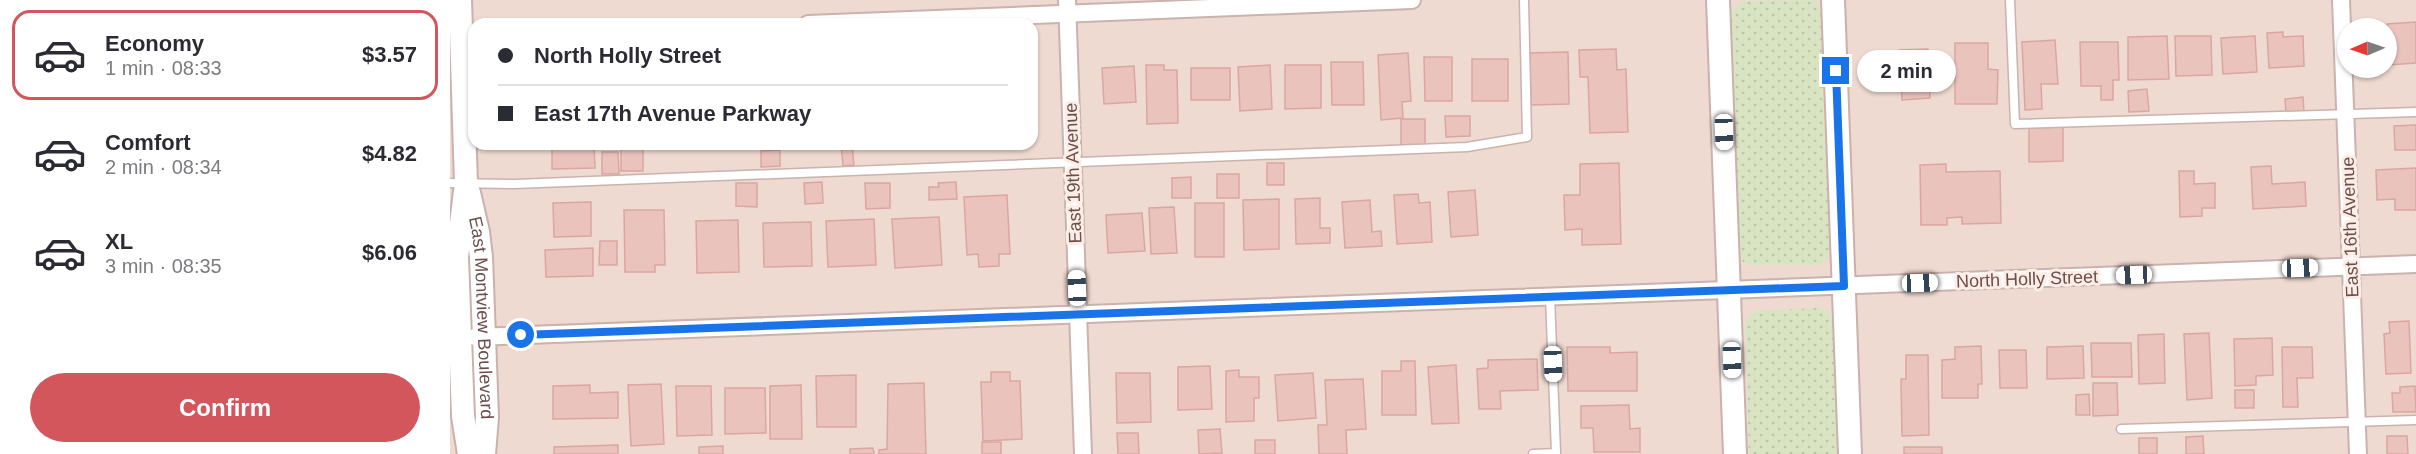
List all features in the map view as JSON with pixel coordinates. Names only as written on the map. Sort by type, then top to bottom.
[{"type":"main road","name":"East Montview Boulevard","points":[[460,0],[462,32],[455,338],[469,454]]},
{"type":"main road","points":[[1718,0],[1735,454]]},
{"type":"main road","points":[[1833,0],[1850,454]]},
{"type":"main road","name":"East Montview Boulevard","points":[[458,183],[480,244],[487,417],[484,454]]},
{"type":"street","points":[[899,18],[1067,7],[1412,0]]},
{"type":"street","name":"East 16th Avenue","points":[[2341,0],[2358,454]]},
{"type":"street","name":"East 19th Avenue","points":[[1067,7],[1083,454]]},
{"type":"street","name":"North Holly Street","points":[[455,338],[2416,264]]},
{"type":"lane","points":[[458,183],[515,184],[1467,147],[1527,137],[1524,0]]},
{"type":"lane","points":[[2010,0],[2014,124],[2416,112]]},
{"type":"lane","points":[[1533,454],[1556,453],[1550,296]]},
{"type":"lane","points":[[2121,429],[2416,420]]},
{"type":"shaded area","points":[[450,0],[2416,0],[2416,454],[450,454]]},
{"type":"green space","points":[[1816,0],[1822,13],[1831,249],[1827,259],[1818,265],[1749,265],[1743,262],[1740,255],[1731,15],[1734,8],[1744,1]]},
{"type":"green space","points":[[1818,308],[1828,312],[1833,322],[1838,454],[1749,454],[1745,326],[1747,321],[1757,311]]},
{"type":"building","points":[[2416,22],[2416,63],[2397,64],[2397,23]]},
{"type":"building","points":[[2283,32],[2283,37],[2303,36],[2304,66],[2269,68],[2267,33]]},
{"type":"building","points":[[2167,36],[2169,79],[2128,80],[2128,37]]},
{"type":"building","points":[[2175,36],[2211,36],[2212,75],[2176,76]]},
{"type":"building","points":[[2255,36],[2257,72],[2223,74],[2221,38]]},
{"type":"building","points":[[2055,40],[2058,84],[2041,84],[2042,109],[2025,110],[2022,42]]},
{"type":"building","points":[[2080,42],[2118,42],[2119,80],[2113,80],[2113,100],[2101,100],[2101,86],[2081,86]]},
{"type":"building","points":[[1955,43],[1988,43],[1988,69],[1998,70],[1997,104],[1955,104]]},
{"type":"building","points":[[1616,49],[1617,70],[1626,69],[1628,132],[1590,133],[1588,77],[1580,77],[1579,50]]},
{"type":"building","points":[[1928,49],[1930,98],[1902,100],[1899,50]]},
{"type":"building","points":[[1568,52],[1569,104],[1531,105],[1530,53]]},
{"type":"building","points":[[1408,53],[1411,101],[1402,102],[1403,118],[1381,120],[1378,55]]},
{"type":"building","points":[[1424,57],[1452,57],[1452,101],[1425,101]]},
{"type":"building","points":[[1472,59],[1508,59],[1508,101],[1472,101]]},
{"type":"building","points":[[1331,62],[1363,62],[1364,105],[1332,105]]},
{"type":"building","points":[[1146,65],[1164,65],[1164,70],[1177,70],[1178,123],[1147,124]]},
{"type":"building","points":[[1270,65],[1272,109],[1240,111],[1238,67]]},
{"type":"building","points":[[1285,65],[1321,65],[1321,108],[1285,109]]},
{"type":"building","points":[[1134,66],[1136,102],[1104,104],[1102,68]]},
{"type":"building","points":[[1191,68],[1230,68],[1230,100],[1191,100]]},
{"type":"building","points":[[2147,89],[2149,111],[2129,112],[2128,91]]},
{"type":"building","points":[[2303,97],[2304,112],[2286,113],[2285,99]]},
{"type":"building","points":[[1445,116],[1470,116],[1470,136],[1446,137]]},
{"type":"building","points":[[1401,119],[1425,119],[1425,146],[1401,146]]},
{"type":"building","points":[[2416,125],[2416,150],[2395,150],[2394,126]]},
{"type":"building","points":[[2063,127],[2063,161],[2029,162],[2029,128]]},
{"type":"building","points":[[552,150],[594,150],[595,168],[552,169]]},
{"type":"building","points":[[621,150],[643,150],[643,171],[621,171]]},
{"type":"building","points":[[780,150],[780,166],[761,167],[761,151]]},
{"type":"building","points":[[842,150],[853,150],[854,165],[843,166]]},
{"type":"building","points":[[602,152],[618,152],[619,174],[602,174]]},
{"type":"building","points":[[1267,163],[1284,163],[1284,185],[1267,185]]},
{"type":"building","points":[[1619,163],[1621,244],[1582,245],[1582,229],[1565,230],[1564,195],[1580,195],[1580,164]]},
{"type":"building","points":[[1946,164],[1946,172],[2000,171],[2001,223],[1962,224],[1962,217],[1947,218],[1947,225],[1921,225],[1920,165]]},
{"type":"building","points":[[2271,166],[2272,184],[2305,182],[2306,206],[2253,209],[2251,167]]},
{"type":"building","points":[[2416,168],[2416,210],[2395,210],[2395,199],[2377,200],[2376,170]]},
{"type":"building","points":[[2179,171],[2194,171],[2194,184],[2215,183],[2215,208],[2202,208],[2202,216],[2180,217]]},
{"type":"building","points":[[1217,174],[1239,174],[1239,198],[1217,198]]},
{"type":"building","points":[[1191,177],[1191,198],[1172,198],[1172,178]]},
{"type":"building","points":[[822,182],[823,203],[805,204],[804,183]]},
{"type":"building","points":[[956,182],[957,199],[929,200],[929,187],[939,187],[938,183]]},
{"type":"building","points":[[736,183],[757,183],[757,207],[736,206]]},
{"type":"building","points":[[865,183],[890,183],[890,208],[866,209]]},
{"type":"building","points":[[1475,190],[1478,235],[1451,237],[1448,192]]},
{"type":"building","points":[[1418,194],[1419,203],[1430,202],[1432,242],[1397,244],[1394,195]]},
{"type":"building","points":[[1007,195],[1010,254],[999,254],[999,266],[979,267],[978,254],[967,255],[964,197]]},
{"type":"building","points":[[1320,198],[1320,228],[1330,228],[1330,243],[1296,244],[1295,199]]},
{"type":"building","points":[[1279,199],[1279,249],[1244,250],[1243,200]]},
{"type":"building","points":[[1370,200],[1372,232],[1381,231],[1382,246],[1345,248],[1342,202]]},
{"type":"building","points":[[591,202],[591,236],[554,237],[553,203]]},
{"type":"building","points":[[1195,203],[1224,203],[1224,257],[1195,257]]},
{"type":"building","points":[[1174,207],[1177,253],[1151,254],[1149,208]]},
{"type":"building","points":[[624,210],[664,210],[665,265],[655,265],[655,272],[625,272]]},
{"type":"building","points":[[1142,213],[1145,251],[1108,253],[1106,215]]},
{"type":"building","points":[[939,217],[942,265],[895,268],[892,219]]},
{"type":"building","points":[[874,219],[876,265],[828,267],[826,221]]},
{"type":"building","points":[[738,220],[739,272],[697,273],[696,221]]},
{"type":"building","points":[[811,222],[812,266],[764,267],[763,223]]},
{"type":"building","points":[[600,241],[617,241],[617,265],[599,265]]},
{"type":"building","points":[[593,248],[593,276],[546,277],[545,250]]},
{"type":"building","points":[[2409,321],[2411,373],[2386,374],[2384,334],[2390,333],[2389,322]]},
{"type":"building","points":[[2209,333],[2212,398],[2187,400],[2184,334]]},
{"type":"building","points":[[2164,334],[2165,383],[2139,384],[2138,335]]},
{"type":"building","points":[[2272,338],[2273,375],[2256,376],[2256,385],[2235,386],[2234,339]]},
{"type":"building","points":[[2091,343],[2131,343],[2132,377],[2092,377]]},
{"type":"building","points":[[1981,346],[1982,384],[1978,384],[1978,398],[1942,398],[1942,360],[1955,359],[1955,347]]},
{"type":"building","points":[[2083,346],[2084,378],[2047,379],[2047,347]]},
{"type":"building","points":[[1567,347],[1610,347],[1610,353],[1637,352],[1637,391],[1568,391]]},
{"type":"building","points":[[2282,347],[2312,347],[2313,378],[2297,378],[2298,407],[2283,407]]},
{"type":"building","points":[[1999,350],[2026,350],[2027,388],[2000,388]]},
{"type":"building","points":[[1906,355],[1928,355],[1929,435],[1902,436],[1901,379],[1906,379]]},
{"type":"building","points":[[1537,359],[1538,390],[1500,391],[1501,409],[1479,409],[1477,369],[1488,368],[1488,360]]},
{"type":"building","points":[[1401,361],[1415,361],[1416,415],[1382,415],[1382,371],[1401,371]]},
{"type":"building","points":[[1456,365],[1459,423],[1432,424],[1428,367]]},
{"type":"building","points":[[1210,366],[1212,409],[1178,410],[1178,367]]},
{"type":"building","points":[[1239,370],[1239,377],[1259,377],[1259,398],[1254,398],[1254,421],[1226,422],[1226,371]]},
{"type":"building","points":[[991,372],[1010,372],[1010,381],[1020,381],[1022,439],[983,441],[981,382],[991,382]]},
{"type":"building","points":[[1116,373],[1150,373],[1151,422],[1117,423]]},
{"type":"building","points":[[1313,373],[1316,418],[1278,421],[1275,375]]},
{"type":"building","points":[[856,375],[856,427],[817,427],[816,376]]},
{"type":"building","points":[[1363,379],[1366,429],[1346,430],[1347,454],[1319,454],[1318,425],[1327,425],[1325,380]]},
{"type":"building","points":[[924,383],[926,454],[879,454],[879,450],[887,449],[888,384]]},
{"type":"building","points":[[2093,383],[2117,383],[2118,415],[2093,416]]},
{"type":"building","points":[[661,384],[664,444],[631,446],[628,385]]},
{"type":"building","points":[[590,385],[590,393],[618,392],[618,418],[553,419],[553,386]]},
{"type":"building","points":[[801,385],[802,439],[770,439],[770,386]]},
{"type":"building","points":[[676,386],[711,386],[712,435],[677,436]]},
{"type":"building","points":[[2415,386],[2416,412],[2393,412],[2392,393],[2400,393],[2400,387]]},
{"type":"building","points":[[725,388],[765,388],[766,433],[725,434]]},
{"type":"building","points":[[2235,390],[2254,390],[2254,408],[2235,408]]},
{"type":"building","points":[[2089,394],[2090,415],[2076,415],[2076,395]]},
{"type":"building","points":[[1629,405],[1630,429],[1640,428],[1640,452],[1594,452],[1593,428],[1581,428],[1581,406]]},
{"type":"building","points":[[1220,429],[1222,453],[1199,454],[1198,430]]},
{"type":"building","points":[[1117,433],[1138,433],[1139,454],[1118,454]]},
{"type":"building","points":[[2203,436],[2204,454],[2186,454],[2186,437]]},
{"type":"building","points":[[2387,436],[2407,436],[2408,454],[2387,454]]},
{"type":"building","points":[[2139,438],[2157,438],[2157,454],[2139,454]]},
{"type":"building","points":[[1255,440],[1275,440],[1275,454],[1255,454]]},
{"type":"building","points":[[982,442],[1001,442],[1001,454],[982,454]]},
{"type":"building","points":[[618,445],[618,454],[554,454],[554,447]]},
{"type":"building","points":[[723,446],[723,454],[699,454],[699,447]]},
{"type":"building","points":[[1904,447],[1942,447],[1942,454],[1904,454]]},
{"type":"building","points":[[873,448],[874,454],[850,454],[850,449]]},
{"type":"route","points":[[521,335],[1844,286],[1836,71]]}]
